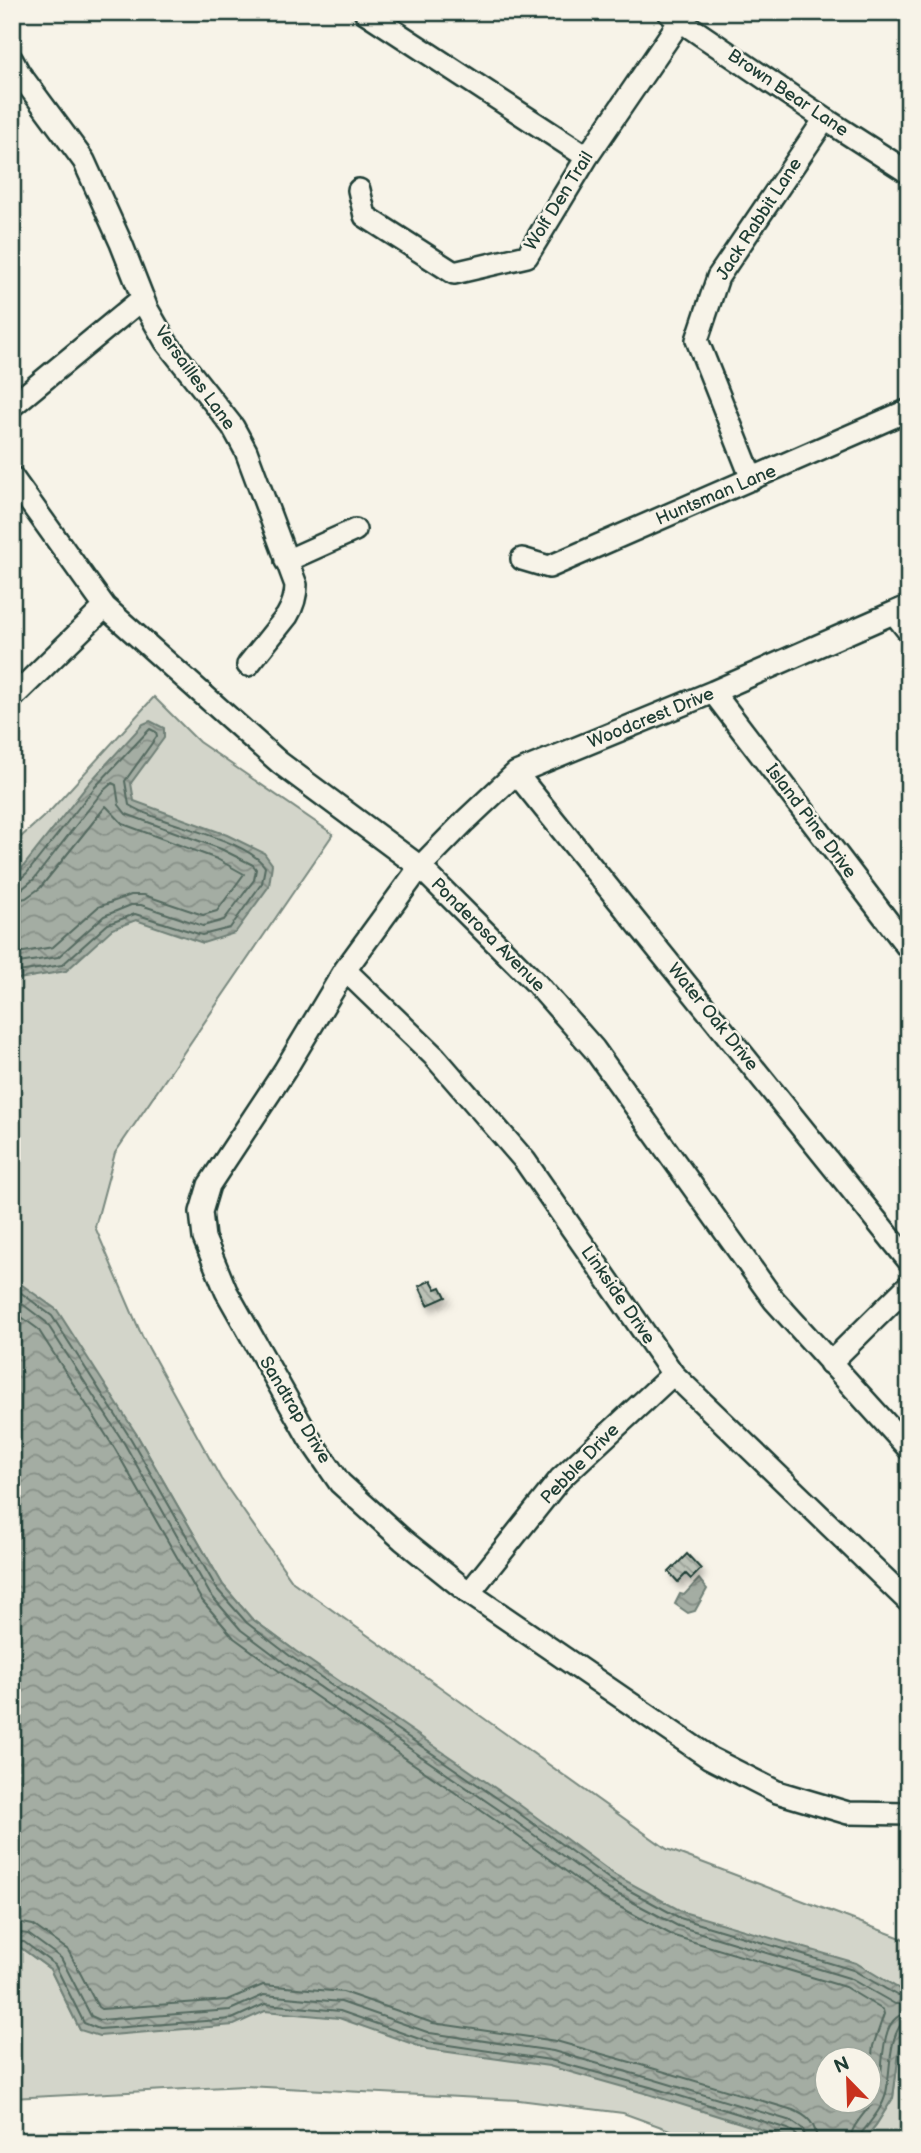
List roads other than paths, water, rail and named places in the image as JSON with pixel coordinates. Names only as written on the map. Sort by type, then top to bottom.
[{"type":"street","points":[[365,12],[587,157]]},
{"type":"street","name":"Wolf Den Trail","points":[[359,190],[365,216],[454,273],[527,256],[678,15]]},
{"type":"street","name":"Brown Bear Lane","points":[[678,15],[825,120],[909,173]]},
{"type":"street","name":"Versailles Lane","points":[[12,60],[84,162],[143,298],[166,342],[233,427],[246,452],[296,585],[292,608],[248,665]]},
{"type":"street","name":"Jack Rabbit Lane","points":[[752,479],[697,340],[718,277],[825,120]]},
{"type":"street","points":[[12,406],[143,298]]},
{"type":"street","name":"Huntsman Lane","points":[[522,559],[549,567],[909,410]]},
{"type":"street","name":"Ponderosa Avenue","points":[[12,477],[104,607],[280,763],[420,867],[536,983],[594,1049],[774,1300],[909,1449]]},
{"type":"street","points":[[286,561],[355,530]]},
{"type":"street","points":[[12,698],[104,607]]},
{"type":"street","points":[[901,610],[909,632]]},
{"type":"street","name":"Woodcrest Drive","points":[[420,867],[516,773],[713,692],[901,610]]},
{"type":"street","name":"Island Pine Drive","points":[[713,692],[909,949]]},
{"type":"street","name":"Water Oak Drive","points":[[516,773],[909,1261]]},
{"type":"street","name":"Sandtrap Drive","points":[[420,867],[345,970],[285,1070],[209,1185],[201,1212],[204,1238],[226,1291],[309,1438],[340,1483],[403,1540],[469,1593],[710,1758],[777,1792],[848,1813],[909,1814]]},
{"type":"street","name":"Linkside Drive","points":[[345,970],[434,1056],[525,1161],[673,1374],[909,1602]]},
{"type":"street","points":[[830,1363],[909,1285]]},
{"type":"street","name":"Pebble Drive","points":[[469,1593],[560,1479],[673,1374]]},
{"type":"water","points":[[150,721],[164,728],[164,738],[131,783],[134,801],[227,835],[264,853],[272,864],[269,886],[235,933],[203,943],[136,920],[112,929],[66,971],[12,980],[12,877],[90,782],[143,724]]},
{"type":"water","points":[[12,1284],[22,1285],[57,1310],[137,1435],[223,1585],[251,1618],[517,1803],[615,1875],[683,1912],[856,1963],[901,1990],[909,1987],[909,2018],[899,2052],[893,2098],[883,2114],[883,2044],[813,2044],[813,2114],[883,2114],[863,2141],[798,2141],[549,2066],[427,2049],[339,2018],[265,2011],[234,2025],[99,2036],[80,2030],[50,1969],[21,1948],[12,1947]]},
{"type":"water","points":[[699,1579],[707,1589],[695,1611],[688,1613],[675,1604],[680,1594],[684,1595]]}]
